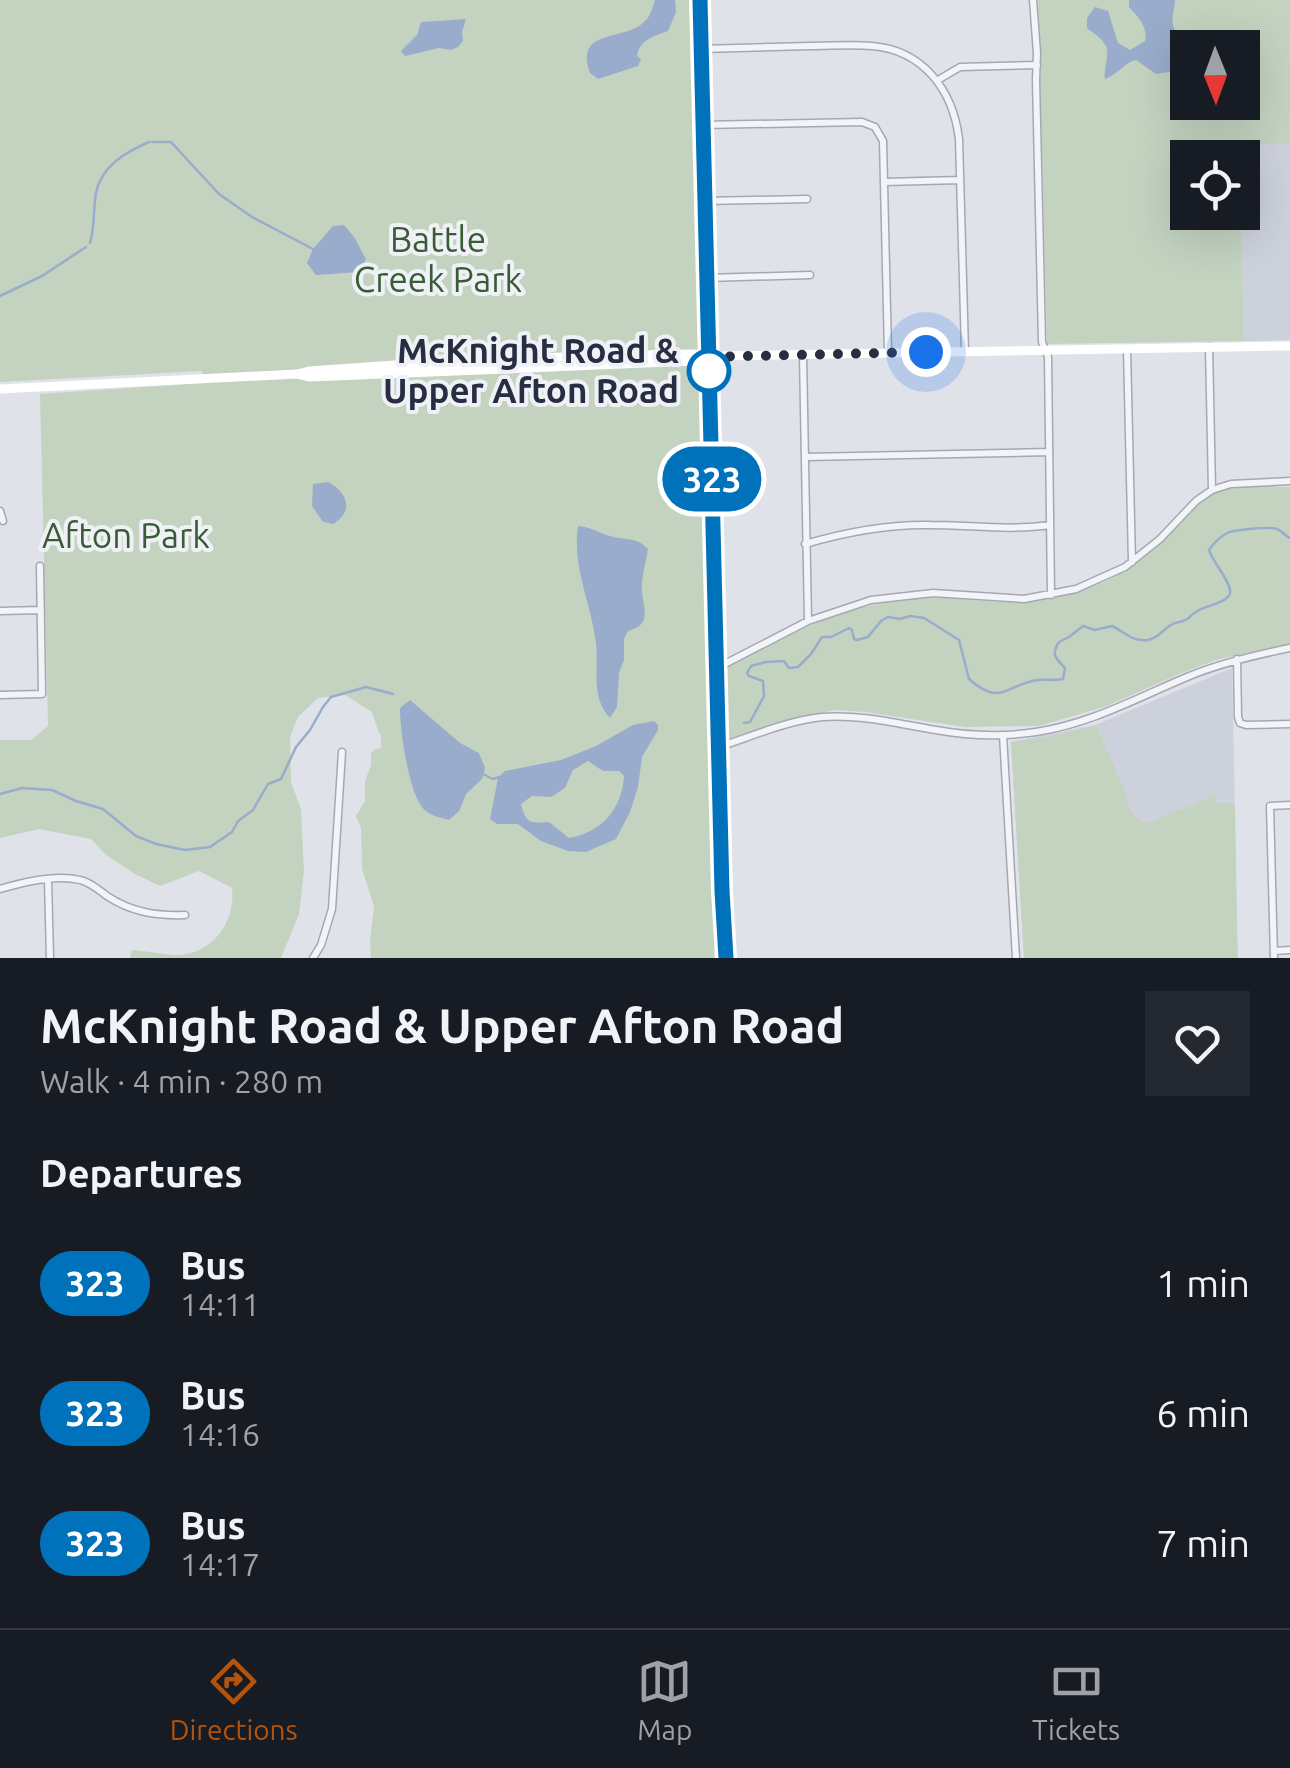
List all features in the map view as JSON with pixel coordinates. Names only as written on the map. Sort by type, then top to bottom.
[{"type":"street","points":[[700,0],[722,958]]},
{"type":"street","points":[[1033,0],[1042,343],[1048,360],[1052,595]]},
{"type":"street","points":[[701,49],[873,46],[904,55],[938,80],[958,125],[965,351]]},
{"type":"street","points":[[938,80],[960,67],[1035,65]]},
{"type":"street","points":[[703,125],[862,122],[875,127],[882,141],[888,352]]},
{"type":"street","points":[[884,182],[960,180]]},
{"type":"street","points":[[705,201],[807,199]]},
{"type":"street","points":[[707,278],[810,275]]},
{"type":"street","points":[[0,388],[298,374],[395,374],[708,357],[1290,346]]},
{"type":"street","points":[[1209,348],[1212,490]]},
{"type":"street","points":[[1127,349],[1132,562]]},
{"type":"street","points":[[803,355],[808,621]]},
{"type":"street","points":[[805,458],[1048,452]]},
{"type":"street","points":[[717,668],[808,621],[852,605],[933,593],[1005,599],[1052,595],[1087,585],[1132,562],[1212,490],[1231,484],[1290,481]]},
{"type":"street","points":[[0,511],[3,521]]},
{"type":"street","points":[[805,544],[890,526],[932,524],[1000,529],[1050,525]]},
{"type":"street","points":[[0,695],[42,694],[40,566]]},
{"type":"street","points":[[0,611],[40,610]]},
{"type":"street","points":[[719,747],[770,728],[822,717],[872,718],[947,732],[1003,735],[1054,728],[1095,717],[1188,676],[1290,648]]},
{"type":"street","points":[[1236,660],[1240,723],[1290,724]]},
{"type":"street","points":[[1003,735],[1016,958]]},
{"type":"street","points":[[313,958],[332,908],[342,752]]},
{"type":"street","points":[[1290,806],[1270,806],[1274,955],[1290,950]]},
{"type":"street","points":[[0,889],[29,880],[81,880],[138,911],[185,915]]},
{"type":"street","points":[[48,880],[50,958]]},
{"type":"shaded area","points":[[1290,144],[1290,340],[1244,341],[1241,230],[1260,230],[1260,145]]},
{"type":"shaded area","points":[[1232,668],[1238,958],[1024,958],[1011,742],[1095,725]]},
{"type":"green space","name":"Battle Creek Park","points":[[0,0],[692,0],[712,672],[715,958],[371,958],[374,906],[362,869],[361,828],[356,816],[365,801],[371,753],[381,748],[381,735],[372,712],[345,695],[318,698],[298,717],[290,737],[291,782],[301,809],[304,871],[299,914],[281,958],[130,958],[132,950],[171,955],[198,951],[208,945],[225,926],[232,888],[199,871],[160,886],[106,855],[91,839],[39,829],[0,838],[0,740],[31,740],[48,726],[40,394],[204,383],[202,371],[0,382]]},
{"type":"green space","points":[[1038,0],[1290,0],[1290,144],[1170,140],[1170,230],[1241,230],[1244,341],[1047,344]]},
{"type":"green space","points":[[1242,487],[1290,487],[1290,645],[1219,659],[1107,706],[1039,726],[965,727],[834,710],[726,738],[725,668],[794,633],[840,614],[889,602],[926,598],[1024,601],[1072,593],[1106,581],[1136,564],[1196,506],[1215,493]]},
{"type":"green space","points":[[1096,726],[1125,798],[1140,820],[1149,823],[1215,795],[1215,803],[1235,806],[1237,958],[1024,958],[1011,742]]},
{"type":"water","points":[[655,0],[675,0],[676,12],[668,31],[641,46],[638,66],[598,79],[590,73],[587,59],[595,42],[644,22]]},
{"type":"water","points":[[1129,0],[1175,0],[1170,72],[1156,74],[1136,60],[1105,79],[1106,46],[1087,28],[1087,18],[1095,7],[1108,11],[1118,43],[1130,50],[1145,41],[1146,36],[1142,22],[1129,7]]},
{"type":"water","points":[[466,19],[463,41],[458,47],[405,56],[401,51],[417,35],[421,22]]},
{"type":"water","points":[[344,225],[366,259],[359,272],[316,275],[307,263],[313,249],[333,226]]},
{"type":"water","points":[[328,482],[346,502],[344,513],[333,524],[323,522],[312,506],[313,484]]},
{"type":"water","points":[[578,526],[635,540],[648,549],[642,586],[644,620],[628,631],[624,639],[617,707],[610,718],[598,692],[596,643],[580,570]]},
{"type":"water","points":[[410,700],[460,743],[479,753],[485,768],[482,779],[466,794],[459,811],[449,820],[426,811],[415,793],[400,718],[400,708]]},
{"type":"water","points":[[654,721],[658,730],[642,757],[638,787],[616,839],[586,852],[568,851],[541,841],[518,824],[497,824],[490,819],[498,778],[505,771],[561,760],[633,725]],"holes":[[[588,761],[603,771],[619,771],[624,776],[622,788],[614,809],[591,830],[569,838],[549,822],[527,819],[521,804],[532,796],[551,797],[565,788],[573,770]]]},
{"type":"waterway","points":[[90,243],[96,193],[103,175],[123,155],[149,142]]},
{"type":"waterway","points":[[152,142],[171,142],[219,194],[252,217],[313,249]]},
{"type":"waterway","points":[[0,296],[42,276],[86,247]]},
{"type":"waterway","points":[[744,723],[750,722],[764,696],[763,681],[747,673],[751,666],[784,661],[789,668],[798,667],[822,637],[849,628],[854,639],[868,637],[888,617],[924,618],[959,640],[969,679],[989,692],[1004,692],[1038,680],[1063,679],[1065,668],[1055,650],[1059,642],[1083,626],[1095,630],[1112,626],[1133,638],[1148,640],[1228,596],[1228,584],[1209,550],[1227,533],[1273,528],[1290,538]]},
{"type":"waterway","points":[[0,794],[22,788],[52,790],[103,809],[136,836],[156,844],[185,850],[210,847],[253,810],[268,784],[281,779],[296,747],[331,697],[366,687],[393,694]]},
{"type":"waterway","points":[[483,774],[493,779],[499,777]]},
{"type":"bus line","name":"323","points":[[700,0],[726,958]]},
{"type":"place","name":"McKnight Road & Upper Afton Road","points":[[709,371]]},
{"type":"route","points":[[709,371],[708,357],[926,352]]},
{"type":"park label","name":"Afton Park","points":[[126,536]]}]
